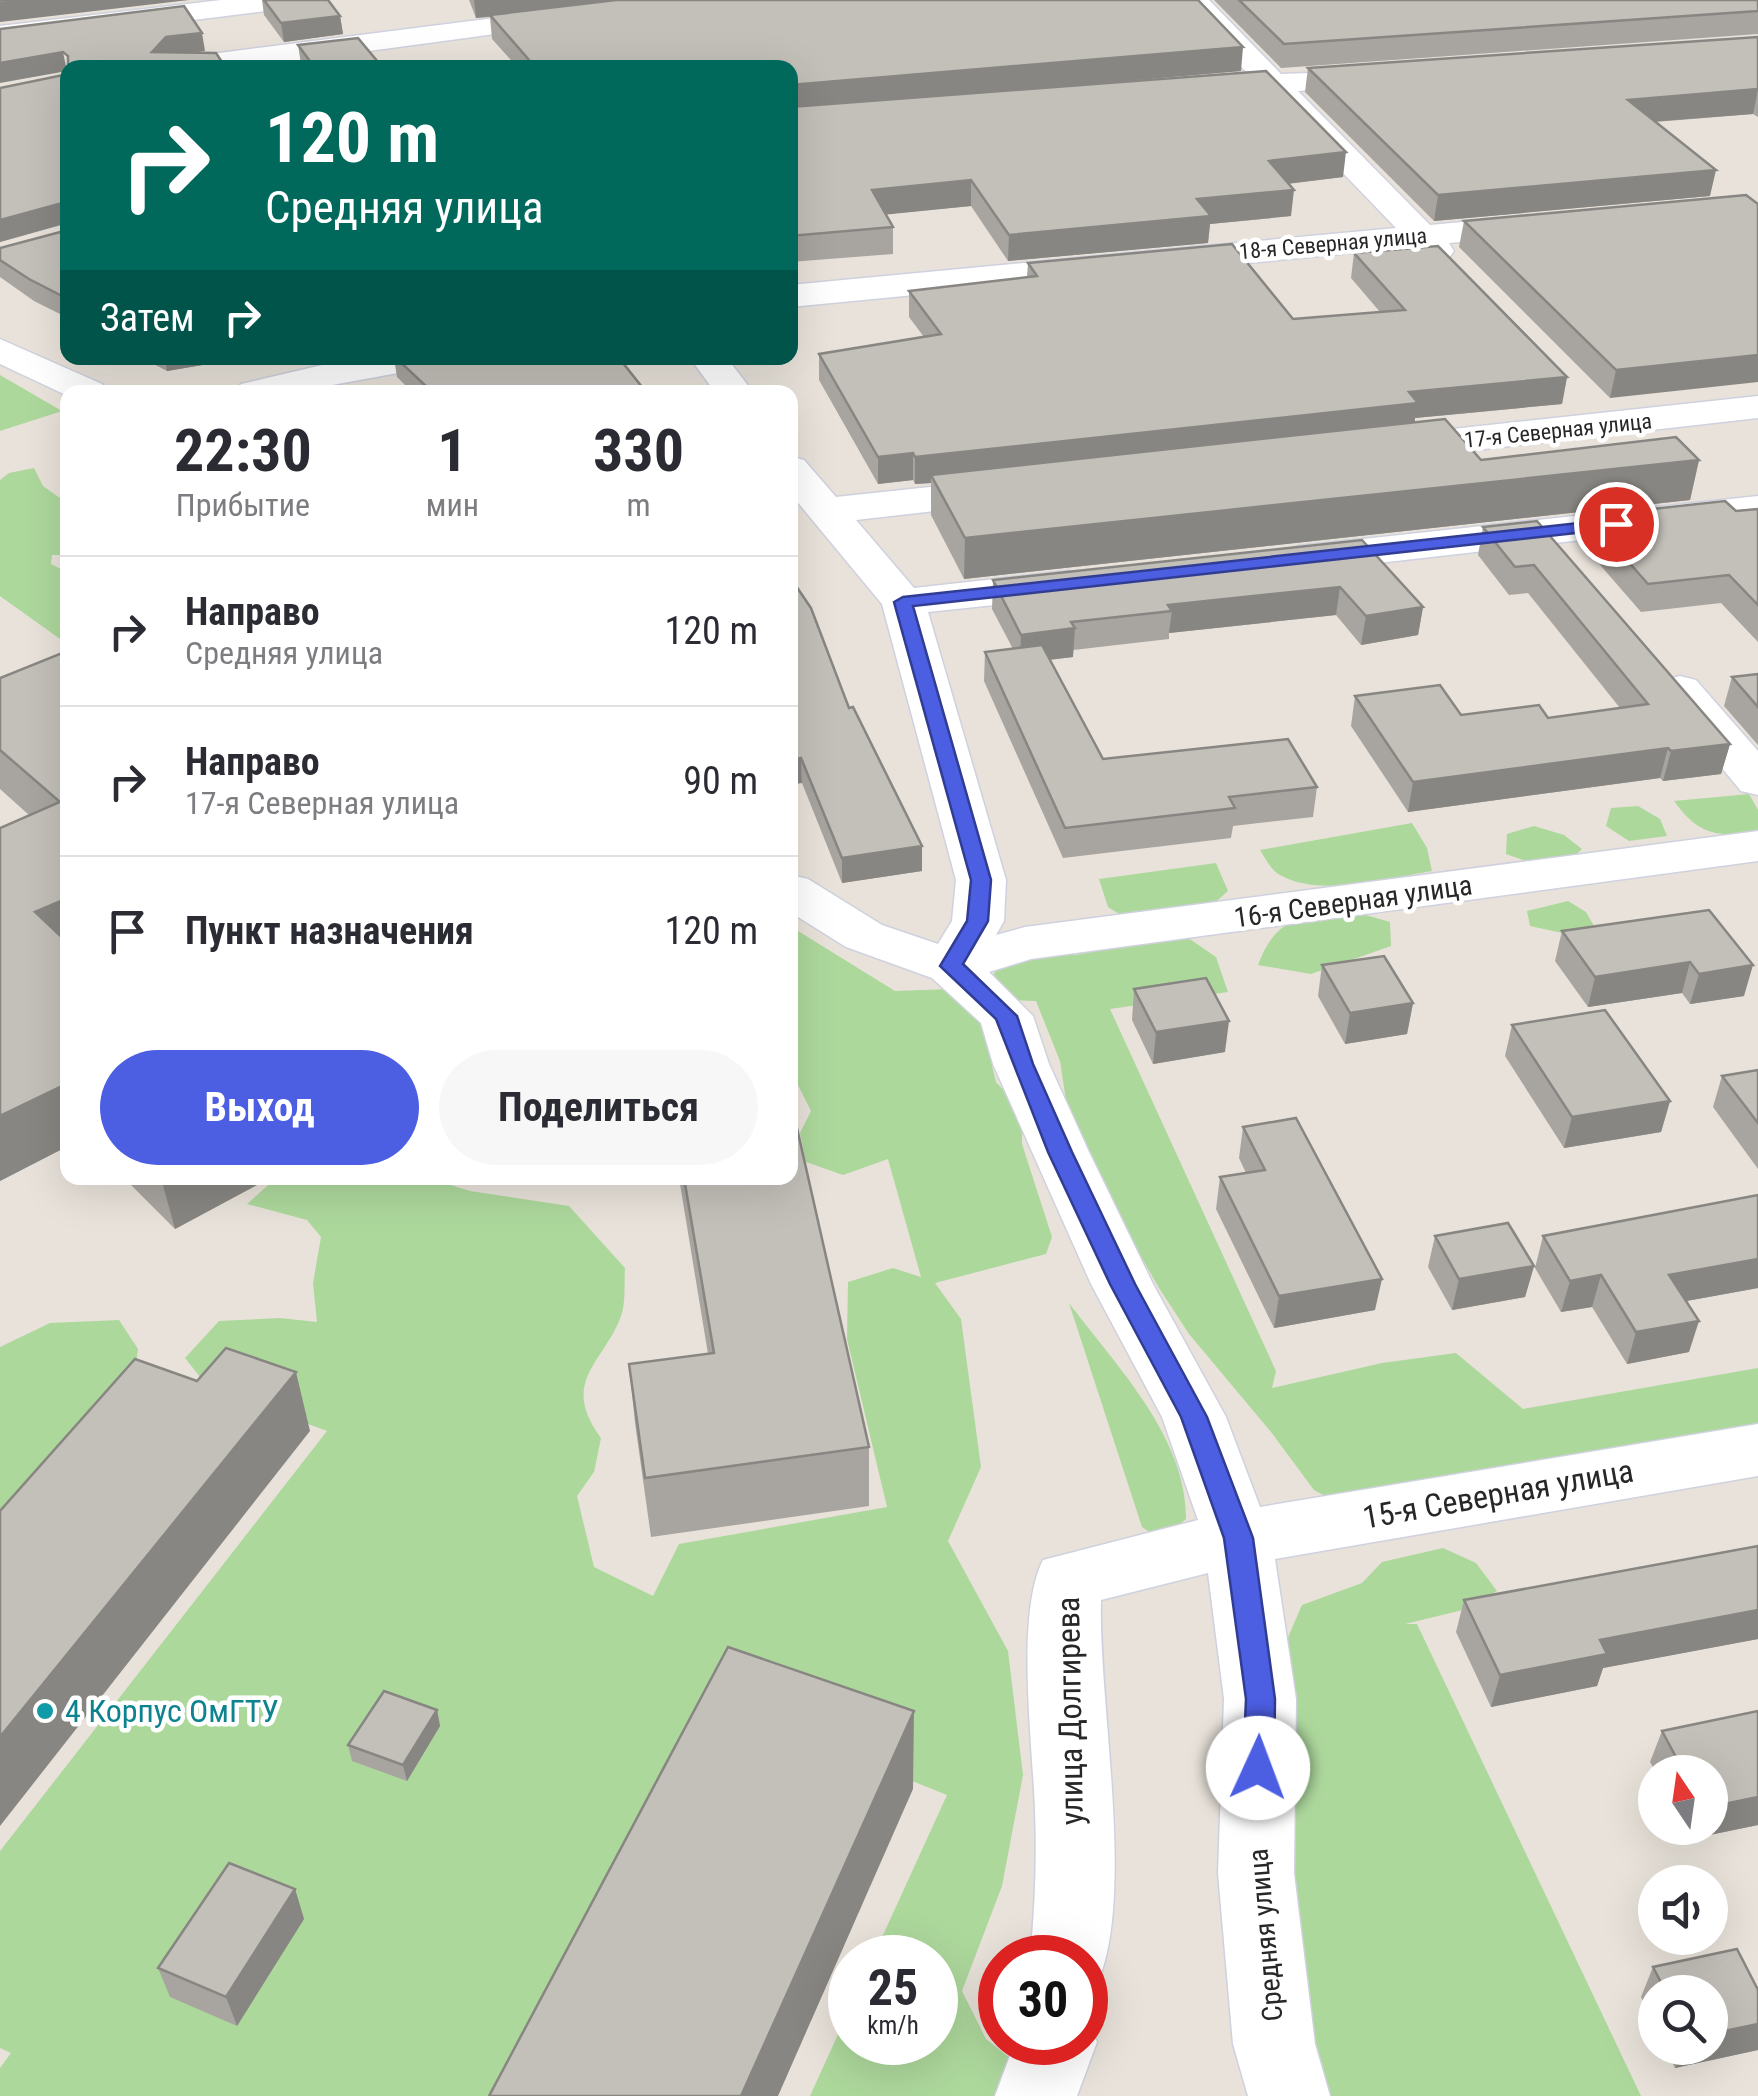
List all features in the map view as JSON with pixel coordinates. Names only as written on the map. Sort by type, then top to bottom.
[{"type":"street","points":[[0,35],[290,0]]},
{"type":"street","points":[[1193,0],[1458,274]]},
{"type":"street","points":[[398,11],[442,56]]},
{"type":"street","points":[[230,60],[594,14]]},
{"type":"street","points":[[1180,89],[1407,74]]},
{"type":"street","name":"18-я Северная улица","points":[[798,295],[1578,221]]},
{"type":"street","points":[[0,350],[74,385]]},
{"type":"street","points":[[279,385],[375,365]]},
{"type":"street","points":[[713,365],[729,385]]},
{"type":"street","name":"17-я Северная улица","points":[[1352,452],[1596,412],[1758,407]]},
{"type":"street","points":[[798,479],[903,602],[981,880],[978,921],[951,966],[864,936],[798,895]]},
{"type":"street","points":[[822,511],[1038,487]]},
{"type":"street","points":[[1253,564],[1758,508]]},
{"type":"street","points":[[1544,532],[1582,576]]},
{"type":"street","points":[[903,602],[1117,578]]},
{"type":"street","points":[[1658,664],[1758,781]]},
{"type":"street","name":"16-я Северная улица","points":[[951,966],[1025,942],[1758,846]]},
{"type":"street","name":"Средняя улица","points":[[951,966],[1006,1016],[1060,1152],[1122,1284],[1194,1417],[1238,1538],[1260,1699],[1256,1873],[1274,2044],[1289,2096]]},
{"type":"street","name":"15-я Северная улица","points":[[1238,1538],[1758,1450]]},
{"type":"street","name":"улица Долгирева","points":[[1072,1935],[1076,1905],[1063,1638],[1067,1580],[1238,1538]]},
{"type":"street","points":[[1036,2096],[1047,2065]]},
{"type":"green space","points":[[0,375],[60,410],[60,412],[0,431]]},
{"type":"green space","points":[[34,468],[43,486],[60,498],[60,555],[52,555],[51,564],[60,568],[60,639],[0,596],[0,480],[9,473]]},
{"type":"green space","points":[[1749,794],[1758,810],[1758,837],[1701,828],[1674,801]]},
{"type":"green space","points":[[1638,806],[1660,819],[1667,836],[1629,841],[1606,826],[1611,808]]},
{"type":"green space","points":[[1412,823],[1427,848],[1432,871],[1355,884],[1315,885],[1280,875],[1260,850]]},
{"type":"green space","points":[[1534,826],[1564,835],[1582,849],[1569,862],[1526,861],[1506,854],[1507,834]]},
{"type":"green space","points":[[1216,863],[1228,891],[1212,905],[1127,919],[1108,907],[1099,879]]},
{"type":"green space","points":[[1568,901],[1586,912],[1594,926],[1562,933],[1530,926],[1527,911]]},
{"type":"green space","points":[[1345,909],[1390,922],[1391,946],[1311,974],[1258,965],[1273,937],[1291,922]]},
{"type":"green space","points":[[798,931],[895,991],[952,989],[980,1016],[996,1082],[1022,1110],[1022,1144],[1052,1237],[1046,1254],[935,1283],[961,1319],[981,1467],[948,1541],[1008,1651],[1023,1775],[1002,1886],[983,1935],[978,1935],[978,1949],[962,1991],[978,2023],[978,2065],[1019,2065],[1035,2078],[1023,2096],[810,2096],[828,2056],[828,2065],[958,2065],[958,1935],[883,1935],[947,1795],[815,1742],[491,2096],[0,2096],[0,2068],[11,2053],[0,2048],[0,1851],[327,1431],[208,1387],[185,1358],[219,1321],[280,1318],[317,1322],[313,1283],[321,1237],[307,1220],[247,1204],[268,1185],[451,1185],[569,1206],[625,1268],[621,1316],[584,1387],[589,1418],[601,1438],[594,1472],[577,1496],[594,1567],[653,1596],[679,1544],[887,1507],[847,1339],[848,1282],[893,1268],[921,1277],[888,1159],[843,1175],[806,1162],[800,1133],[811,1111],[798,1085]]},
{"type":"green space","points":[[1184,935],[1216,957],[1228,992],[1110,1009],[1276,1371],[1272,1388],[1382,1363],[1456,1353],[1523,1409],[1758,1368],[1758,1425],[1350,1510],[1314,1490],[1189,1334],[1108,1199],[1067,1107],[1060,1061],[1036,1001],[1012,1000],[992,989],[1000,962],[1063,949],[1075,955]]},
{"type":"green space","points":[[1069,1303],[1127,1377],[1162,1431],[1183,1489],[1186,1519],[1174,1529],[1151,1533],[1142,1527]]},
{"type":"green space","points":[[119,1320],[138,1349],[133,1387],[0,1546],[0,1347],[50,1323]]},
{"type":"green space","points":[[1443,1548],[1476,1563],[1497,1591],[1471,1608],[1405,1624],[1417,1624],[1641,2096],[1308,2096],[1282,1941],[1286,1642],[1302,1605],[1362,1583],[1382,1562]]},
{"type":"building","points":[[264,0],[328,0],[340,16],[281,23]]},
{"type":"building","points":[[616,0],[1198,0],[1243,47],[798,84],[798,60],[529,60],[490,15]]},
{"type":"building","points":[[1239,0],[1758,0],[1758,11],[1284,44]]},
{"type":"building","points":[[184,6],[202,33],[166,37],[152,52],[216,53],[221,60],[68,60],[63,52],[0,63],[0,29]]},
{"type":"building","points":[[1758,37],[1758,89],[1628,100],[1716,170],[1438,195],[1308,68]]},
{"type":"building","points":[[358,38],[376,60],[309,60],[298,45]]},
{"type":"building","points":[[1266,71],[1346,152],[1269,161],[1294,190],[1197,199],[1211,216],[1009,235],[971,180],[872,190],[893,227],[798,235],[798,106]]},
{"type":"building","points":[[60,76],[60,204],[0,220],[0,88]]},
{"type":"building","points":[[1746,195],[1758,204],[1758,355],[1616,370],[1464,221]]},
{"type":"building","points":[[60,232],[60,295],[0,260],[0,248]]},
{"type":"building","points":[[1232,244],[1293,319],[1405,310],[1354,253],[1438,246],[1567,377],[1409,392],[1418,403],[915,457],[913,453],[878,457],[819,354],[941,334],[909,291],[1037,276],[1028,263]]},
{"type":"building","points":[[403,365],[625,365],[640,385],[425,385]]},
{"type":"building","points":[[1445,419],[1481,460],[1676,437],[1699,460],[965,538],[931,475]]},
{"type":"building","points":[[1725,501],[1736,511],[1758,509],[1758,605],[1729,575],[1648,584],[1588,516]]},
{"type":"building","points":[[1537,521],[1730,744],[1671,751],[1668,748],[1413,782],[1355,696],[1440,685],[1461,715],[1539,705],[1548,718],[1648,704],[1534,565],[1515,567],[1483,527]]},
{"type":"building","points":[[1362,540],[1423,607],[1366,616],[1340,587],[1168,605],[1172,611],[1071,622],[1075,628],[1021,635],[993,580]]},
{"type":"building","points":[[798,589],[811,608],[849,708],[853,707],[922,846],[842,858],[798,759]]},
{"type":"building","points":[[1042,645],[1103,759],[1288,739],[1317,787],[1229,797],[1235,808],[1065,828],[985,652]]},
{"type":"building","points":[[60,654],[60,802],[0,750],[0,678]]},
{"type":"building","points":[[1758,674],[1758,707],[1732,677]]},
{"type":"building","points":[[60,802],[60,901],[35,912],[60,935],[60,1087],[0,1116],[0,828]]},
{"type":"building","points":[[1709,910],[1753,965],[1699,974],[1690,962],[1595,977],[1562,931]]},
{"type":"building","points":[[1384,956],[1413,1003],[1350,1013],[1322,965]]},
{"type":"building","points":[[1206,978],[1229,1021],[1156,1032],[1134,989]]},
{"type":"building","points":[[1605,1010],[1670,1101],[1572,1117],[1512,1025]]},
{"type":"building","points":[[1758,1070],[1758,1123],[1722,1076]]},
{"type":"building","points":[[1296,1118],[1382,1279],[1279,1296],[1220,1177],[1265,1170],[1243,1127]]},
{"type":"building","points":[[798,1132],[869,1447],[645,1478],[629,1364],[714,1353],[685,1185],[798,1185]]},
{"type":"building","points":[[1758,1195],[1758,1259],[1669,1275],[1699,1321],[1636,1332],[1601,1275],[1570,1281],[1543,1236]]},
{"type":"building","points":[[1508,1223],[1534,1266],[1459,1279],[1435,1236]]},
{"type":"building","points":[[226,1348],[296,1372],[0,1737],[0,1511],[135,1359],[197,1381]]},
{"type":"building","points":[[1758,1546],[1758,1610],[1600,1640],[1607,1654],[1500,1675],[1464,1600]]},
{"type":"building","points":[[728,1647],[914,1711],[741,2096],[489,2096]]},
{"type":"building","points":[[384,1691],[437,1710],[403,1765],[348,1745]]},
{"type":"building","points":[[1758,1711],[1758,1797],[1728,1803],[1728,1755],[1675,1755],[1662,1731]]},
{"type":"building","points":[[229,1863],[295,1889],[226,1997],[158,1968]]},
{"type":"building","points":[[1737,1949],[1758,1990],[1758,2024],[1728,2030],[1728,1975],[1657,1975],[1653,1967],[1709,1955],[1728,1955],[1728,1951]]},
{"type":"place","name":"4 Корпус ОмГТУ","points":[[45,1711]]},
{"type":"route","points":[[1258,1768],[1260,1699],[1238,1538],[1194,1417],[1122,1284],[1060,1152],[1006,1016],[951,966],[978,921],[981,880],[903,602],[1616,524]]}]
